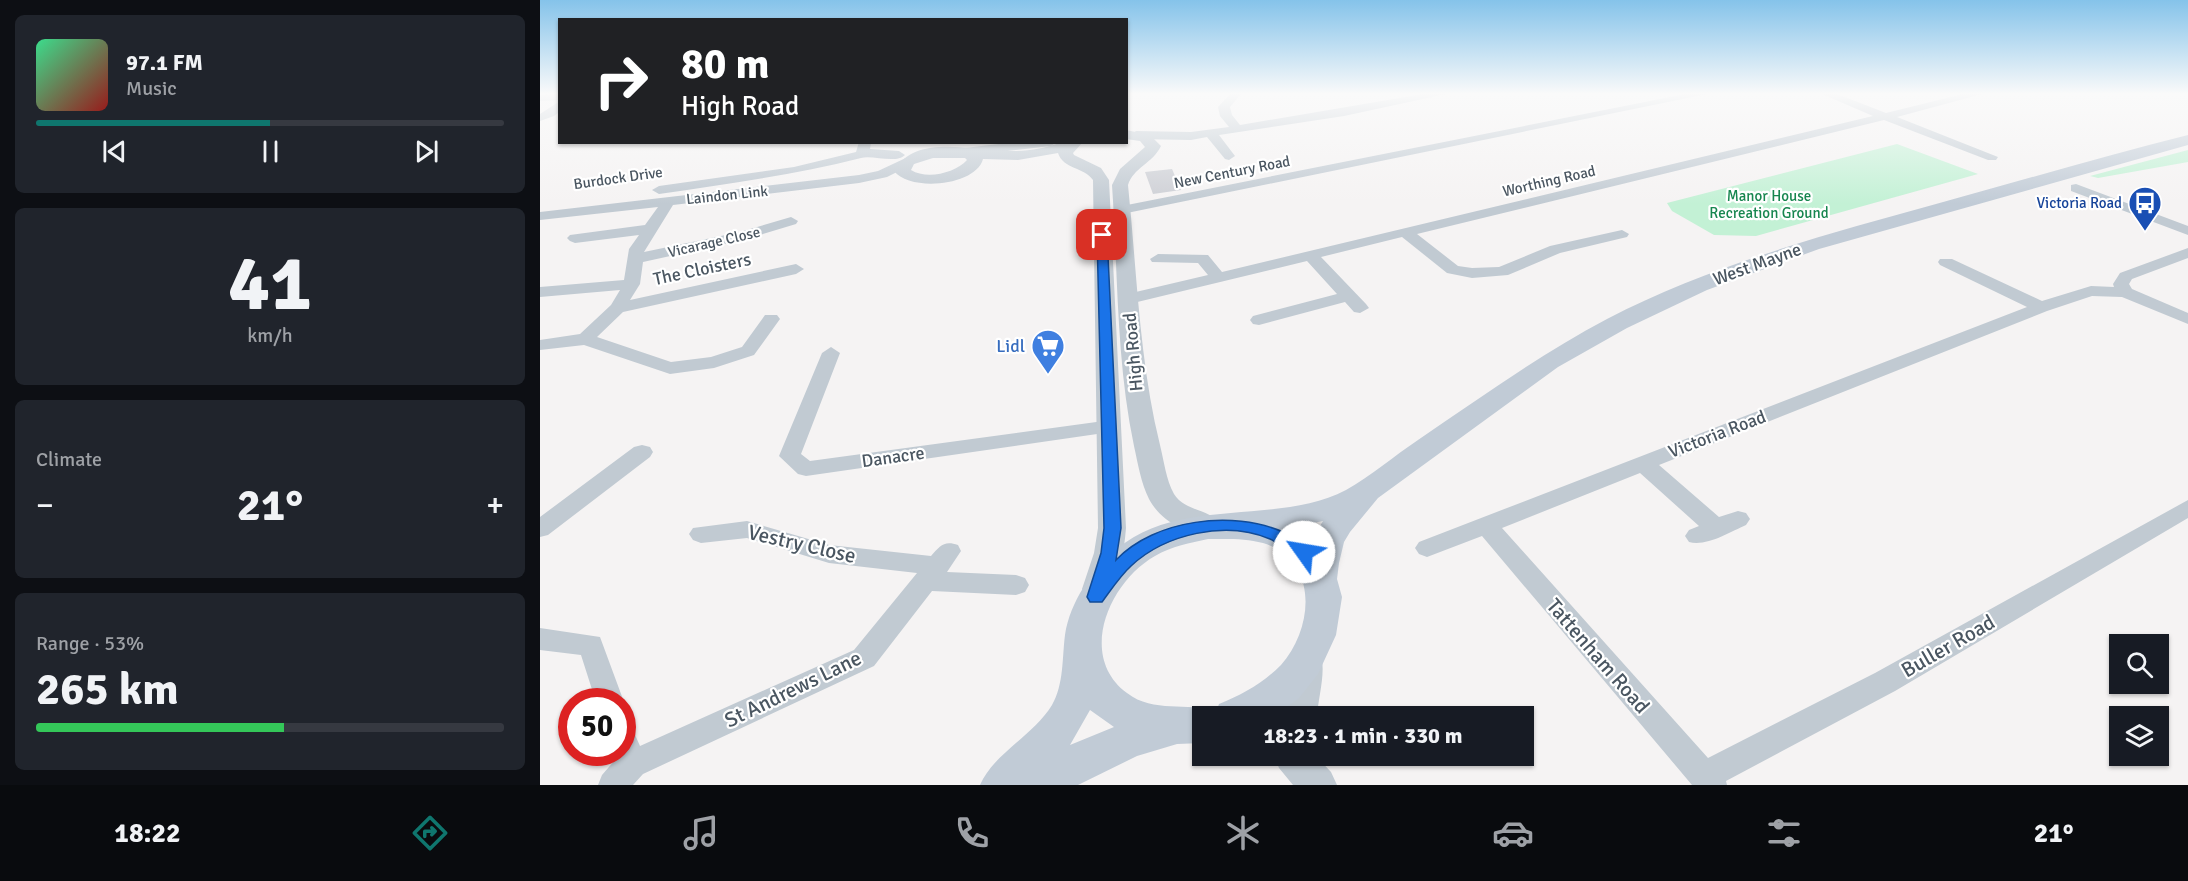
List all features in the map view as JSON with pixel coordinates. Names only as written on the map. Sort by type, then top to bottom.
[{"type":"main road","name":"West Mayne","points":[[1214,525],[1309,513],[1336,506],[1371,489],[1480,408],[1549,362],[1618,323],[1699,285],[1812,245],[2188,140]]},
{"type":"main road","name":"West Mayne","points":[[1256,706],[1283,688],[1299,672],[1313,651],[1325,611],[1322,556],[1328,537],[1371,489]]},
{"type":"main road","points":[[1001,785],[1040,750],[1072,710],[1081,682],[1086,622],[1096,597],[1124,562],[1143,548],[1177,533],[1214,525],[1242,525],[1280,536],[1304,552],[1322,576]]},
{"type":"main road","points":[[1083,652],[1093,685],[1104,699],[1125,714],[1151,722],[1192,726]]},
{"type":"main road","points":[[1041,785],[1088,756],[1123,741],[1192,727]]},
{"type":"street","points":[[1131,135],[1191,136],[1229,131]]},
{"type":"street","name":"New Century Road","points":[[1122,210],[1519,131]]},
{"type":"street","name":"Worthing Road","points":[[1129,299],[1834,131]]},
{"type":"street","points":[[1922,131],[1992,157]]},
{"type":"street","points":[[1211,134],[1229,156]]},
{"type":"street","points":[[1131,135],[1150,141],[1147,154]]},
{"type":"street","points":[[963,148],[1025,154],[1076,150],[1108,166],[1147,154],[1169,141],[1191,136]]},
{"type":"street","points":[[915,178],[902,171],[904,165],[908,158],[932,144]]},
{"type":"street","points":[[864,147],[908,158],[963,148],[1002,148],[1035,144]]},
{"type":"street","name":"Burdock Drive","points":[[540,205],[780,173],[849,159],[864,147]]},
{"type":"street","points":[[961,172],[975,163],[975,159],[963,148]]},
{"type":"street","points":[[860,179],[941,177],[985,165],[1021,160],[1051,160],[1076,150]]},
{"type":"street","name":"High Road","points":[[1076,150],[1100,177],[1111,426],[1112,528],[1109,553],[1096,597]]},
{"type":"street","name":"High Road","points":[[1147,154],[1124,174],[1120,181],[1138,406],[1157,487],[1170,508],[1214,525]]},
{"type":"street","points":[[780,173],[784,157]]},
{"type":"street","name":"Laindon Link","points":[[540,216],[860,179],[882,174],[908,158]]},
{"type":"street","points":[[701,184],[709,166]]},
{"type":"street","points":[[2076,188],[2188,231]]},
{"type":"street","points":[[585,339],[617,308],[632,284],[637,249],[668,202]]},
{"type":"street","name":"Vicarage Close","points":[[635,259],[743,236],[791,221]]},
{"type":"street","points":[[575,238],[650,229]]},
{"type":"street","points":[[1405,232],[1453,270],[1472,273],[1502,272],[1554,249],[1622,234]]},
{"type":"street","points":[[2188,253],[2126,276],[2121,284],[2125,292],[2188,319]]},
{"type":"street","points":[[1168,256],[1202,258],[1219,279]]},
{"type":"street","points":[[1311,256],[1360,308]]},
{"type":"street","points":[[1946,262],[2041,307]]},
{"type":"street","name":"The Cloisters","points":[[617,308],[796,269]]},
{"type":"street","points":[[540,292],[632,284]]},
{"type":"street","name":"Victoria Road","points":[[1427,548],[2041,307],[2091,291],[2125,292]]},
{"type":"street","points":[[1259,320],[1279,307],[1347,296]]},
{"type":"street","points":[[540,345],[585,339],[670,368],[714,362],[748,351],[771,320]]},
{"type":"street","name":"Danacre","points":[[831,353],[790,456],[806,469],[1111,426]]},
{"type":"street","points":[[540,529],[642,452]]},
{"type":"street","points":[[1643,463],[1706,532],[1738,519]]},
{"type":"street","name":"Buller Road","points":[[1708,781],[2188,508]]},
{"type":"street","name":"Tattenham Road","points":[[1486,525],[1708,781]]},
{"type":"street","name":"Vestry Close","points":[[701,534],[747,529],[829,554],[938,566],[1016,585]]},
{"type":"street","name":"St Andrews Lane","points":[[636,756],[864,658],[938,566]]},
{"type":"street","points":[[540,639],[591,645],[605,688]]},
{"type":"street","points":[[1300,706],[1301,691],[1313,651]]},
{"type":"green space","name":"Manor House Recreation Ground","points":[[1897,144],[1978,174],[1756,236],[1714,235],[1672,211],[1667,203]]},
{"type":"green space","points":[[2188,150],[2188,162],[2098,178],[2090,176]]},
{"type":"building","points":[[1172,169],[1181,190],[1153,194],[1145,172]]},
{"type":"place","name":"Victoria Road","points":[[2145,232]]},
{"type":"place","name":"Lidl","points":[[1048,375]]},
{"type":"route","points":[[1102,235],[1111,426],[1112,528],[1109,553],[1096,597],[1124,562],[1143,548],[1177,533],[1198,528],[1242,525],[1280,536],[1304,552]]}]
